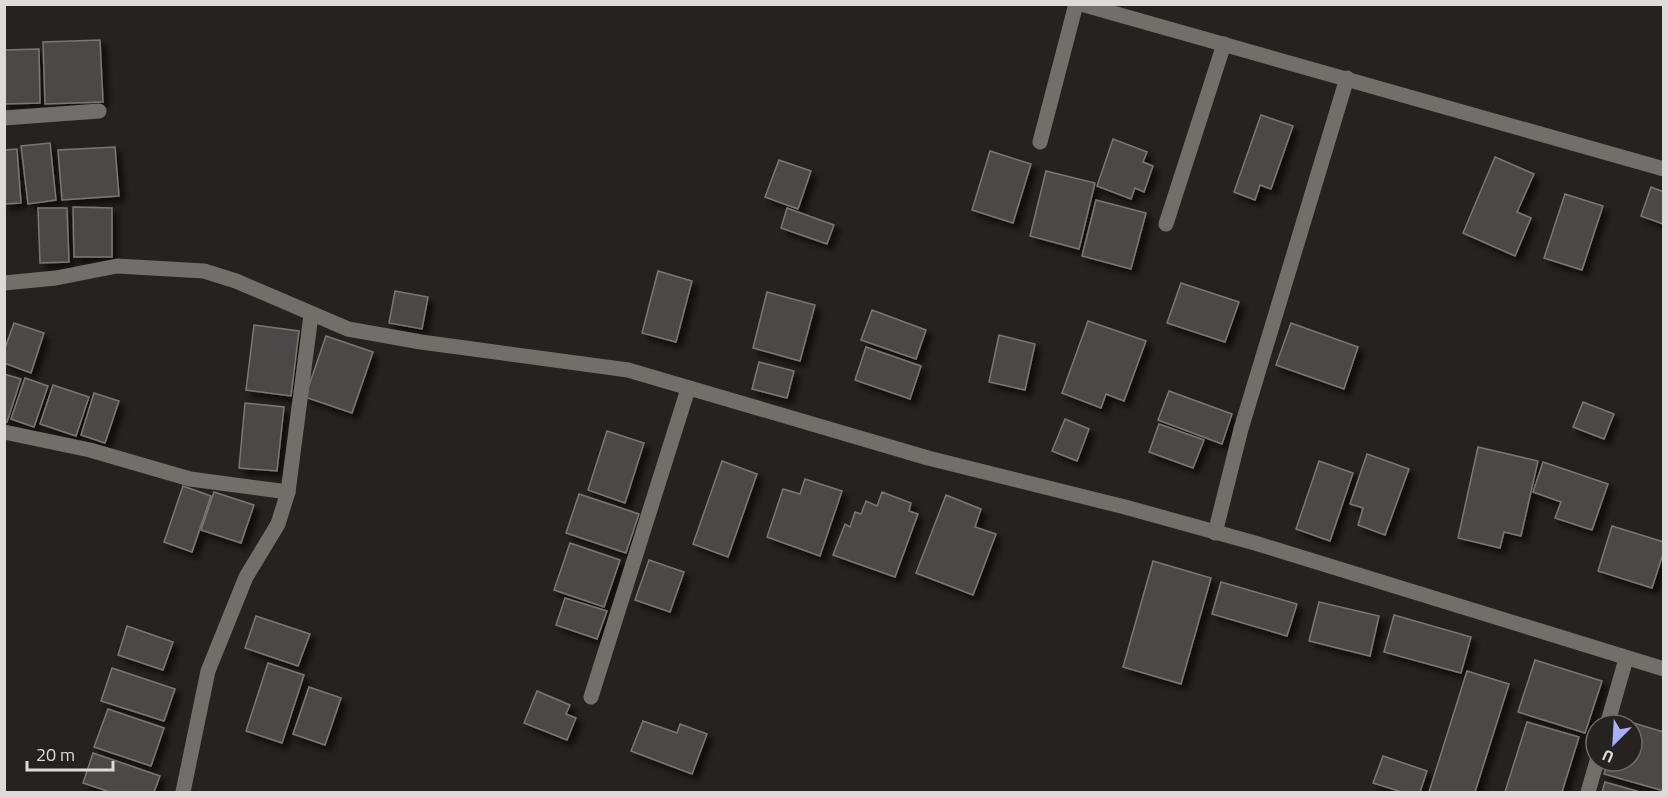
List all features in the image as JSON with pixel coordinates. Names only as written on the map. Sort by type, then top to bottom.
[{"type":"street","points":[[1040,142],[1076,4]]},
{"type":"street","points":[[1081,4],[1664,169]]},
{"type":"street","points":[[1166,224],[1224,44]]},
{"type":"street","points":[[1215,532],[1244,418],[1347,78]]},
{"type":"street","points":[[4,118],[99,111]]},
{"type":"street","points":[[4,283],[56,278],[117,266],[171,267],[204,271],[236,281],[348,329],[421,342],[628,370],[928,458],[1215,532],[1664,669]]},
{"type":"street","points":[[183,792],[208,671],[246,577],[278,524],[288,492],[311,315]]},
{"type":"street","points":[[591,697],[688,388]]},
{"type":"street","points":[[4,432],[90,450],[190,479],[288,492]]},
{"type":"street","points":[[1610,713],[1626,659]]},
{"type":"street","points":[[1588,792],[1594,773]]},
{"type":"building","points":[[100,40],[103,102],[45,104],[43,42]]},
{"type":"building","points":[[39,49],[40,103],[4,104],[4,50]]},
{"type":"building","points":[[1261,115],[1293,126],[1271,189],[1260,185],[1255,200],[1234,192]]},
{"type":"building","points":[[1113,139],[1147,152],[1143,162],[1153,166],[1144,192],[1135,188],[1131,199],[1097,186]]},
{"type":"building","points":[[50,143],[56,200],[28,204],[21,146]]},
{"type":"building","points":[[115,147],[119,196],[62,200],[58,150]]},
{"type":"building","points":[[17,149],[21,203],[4,204],[4,150]]},
{"type":"building","points":[[990,151],[1031,164],[1013,223],[972,210]]},
{"type":"building","points":[[1495,157],[1534,174],[1517,212],[1531,218],[1515,256],[1463,233]]},
{"type":"building","points":[[779,160],[811,171],[798,209],[765,197]]},
{"type":"building","points":[[1046,171],[1095,183],[1079,249],[1030,236]]},
{"type":"building","points":[[1651,187],[1664,192],[1663,224],[1641,216]]},
{"type":"building","points":[[1565,194],[1603,206],[1582,270],[1544,258]]},
{"type":"building","points":[[1096,200],[1146,213],[1131,269],[1082,256]]},
{"type":"building","points":[[73,207],[112,208],[112,257],[74,257]]},
{"type":"building","points":[[38,208],[67,208],[69,262],[40,263]]},
{"type":"building","points":[[787,208],[834,225],[827,244],[781,228]]},
{"type":"building","points":[[658,271],[692,281],[676,342],[642,333]]},
{"type":"building","points":[[1181,283],[1239,302],[1225,342],[1167,323]]},
{"type":"building","points":[[395,291],[428,297],[422,329],[389,323]]},
{"type":"building","points":[[767,292],[815,305],[800,361],[753,348]]},
{"type":"building","points":[[872,310],[926,330],[916,359],[861,340]]},
{"type":"building","points":[[1088,321],[1146,341],[1124,401],[1106,394],[1101,408],[1062,393]]},
{"type":"building","points":[[14,323],[44,333],[31,373],[4,363],[4,351]]},
{"type":"building","points":[[1291,323],[1358,347],[1344,389],[1276,365]]},
{"type":"building","points":[[254,325],[299,331],[291,396],[246,390]]},
{"type":"building","points":[[999,335],[1035,344],[1025,390],[989,382]]},
{"type":"building","points":[[326,336],[373,352],[352,413],[305,397]]},
{"type":"building","points":[[866,347],[921,366],[910,399],[855,380]]},
{"type":"building","points":[[759,362],[794,371],[787,398],[752,389]]},
{"type":"building","points":[[4,374],[21,379],[7,422],[4,422]]},
{"type":"building","points":[[25,378],[48,386],[34,427],[11,419]]},
{"type":"building","points":[[53,385],[89,397],[76,436],[40,424]]},
{"type":"building","points":[[1169,391],[1232,414],[1222,444],[1158,420]]},
{"type":"building","points":[[94,393],[119,401],[105,443],[81,435]]},
{"type":"building","points":[[1583,402],[1614,414],[1604,439],[1573,427]]},
{"type":"building","points":[[245,403],[284,407],[277,471],[239,468]]},
{"type":"building","points":[[1065,419],[1089,429],[1077,461],[1052,451]]},
{"type":"building","points":[[1159,424],[1204,440],[1193,468],[1149,452]]},
{"type":"building","points":[[607,431],[644,443],[625,503],[588,490]]},
{"type":"building","points":[[1478,447],[1538,461],[1521,536],[1504,532],[1500,548],[1458,538]]},
{"type":"building","points":[[1367,454],[1409,469],[1385,535],[1358,525],[1363,508],[1350,504]]},
{"type":"building","points":[[722,461],[757,474],[728,557],[693,544]]},
{"type":"building","points":[[1319,461],[1353,473],[1330,541],[1296,529]]},
{"type":"building","points":[[1543,462],[1608,484],[1592,530],[1555,518],[1561,502],[1533,492]]},
{"type":"building","points":[[805,479],[842,491],[820,556],[767,537],[783,489],[800,494]]},
{"type":"building","points":[[183,486],[211,496],[192,552],[164,542]]},
{"type":"building","points":[[214,492],[254,505],[241,543],[201,530]]},
{"type":"building","points":[[882,492],[911,503],[909,511],[918,514],[895,577],[833,555],[845,524],[850,527],[855,512],[861,514],[866,501],[877,506]]},
{"type":"building","points":[[579,494],[639,514],[626,553],[566,533]]},
{"type":"building","points":[[946,495],[981,509],[975,527],[996,534],[973,595],[916,573]]},
{"type":"building","points":[[1612,526],[1664,542],[1664,551],[1652,588],[1598,571]]},
{"type":"building","points":[[570,543],[620,560],[604,607],[554,590]]},
{"type":"building","points":[[649,560],[684,572],[670,612],[635,600]]},
{"type":"building","points":[[1153,561],[1211,578],[1181,684],[1123,667]]},
{"type":"building","points":[[1221,582],[1297,604],[1287,636],[1212,614]]},
{"type":"building","points":[[565,598],[607,611],[597,639],[556,625]]},
{"type":"building","points":[[1319,602],[1379,616],[1370,656],[1309,641]]},
{"type":"building","points":[[1394,615],[1471,637],[1461,673],[1384,652]]},
{"type":"building","points":[[256,616],[310,634],[298,666],[245,648]]},
{"type":"building","points":[[127,626],[173,642],[163,670],[118,655]]},
{"type":"building","points":[[1535,660],[1602,681],[1592,713],[1584,713],[1584,733],[1518,712]]},
{"type":"building","points":[[268,663],[304,675],[282,743],[246,731]]},
{"type":"building","points":[[112,668],[175,689],[164,721],[101,701]]},
{"type":"building","points":[[1467,671],[1509,684],[1475,792],[1429,792]]},
{"type":"building","points":[[309,687],[341,698],[325,745],[293,734]]},
{"type":"building","points":[[537,691],[570,705],[566,714],[576,718],[567,740],[524,723]]},
{"type":"building","points":[[108,709],[164,728],[151,766],[94,747]]},
{"type":"building","points":[[643,721],[677,733],[680,724],[707,734],[692,774],[631,751]]},
{"type":"building","points":[[1527,722],[1579,737],[1562,792],[1505,792]]},
{"type":"building","points":[[1644,726],[1664,732],[1664,791],[1604,774],[1644,773]]},
{"type":"building","points":[[93,753],[160,776],[154,792],[110,792],[83,783]]},
{"type":"building","points":[[1383,756],[1427,771],[1420,792],[1402,792],[1373,783]]},
{"type":"building","points":[[1605,782],[1640,792],[1602,792]]}]
